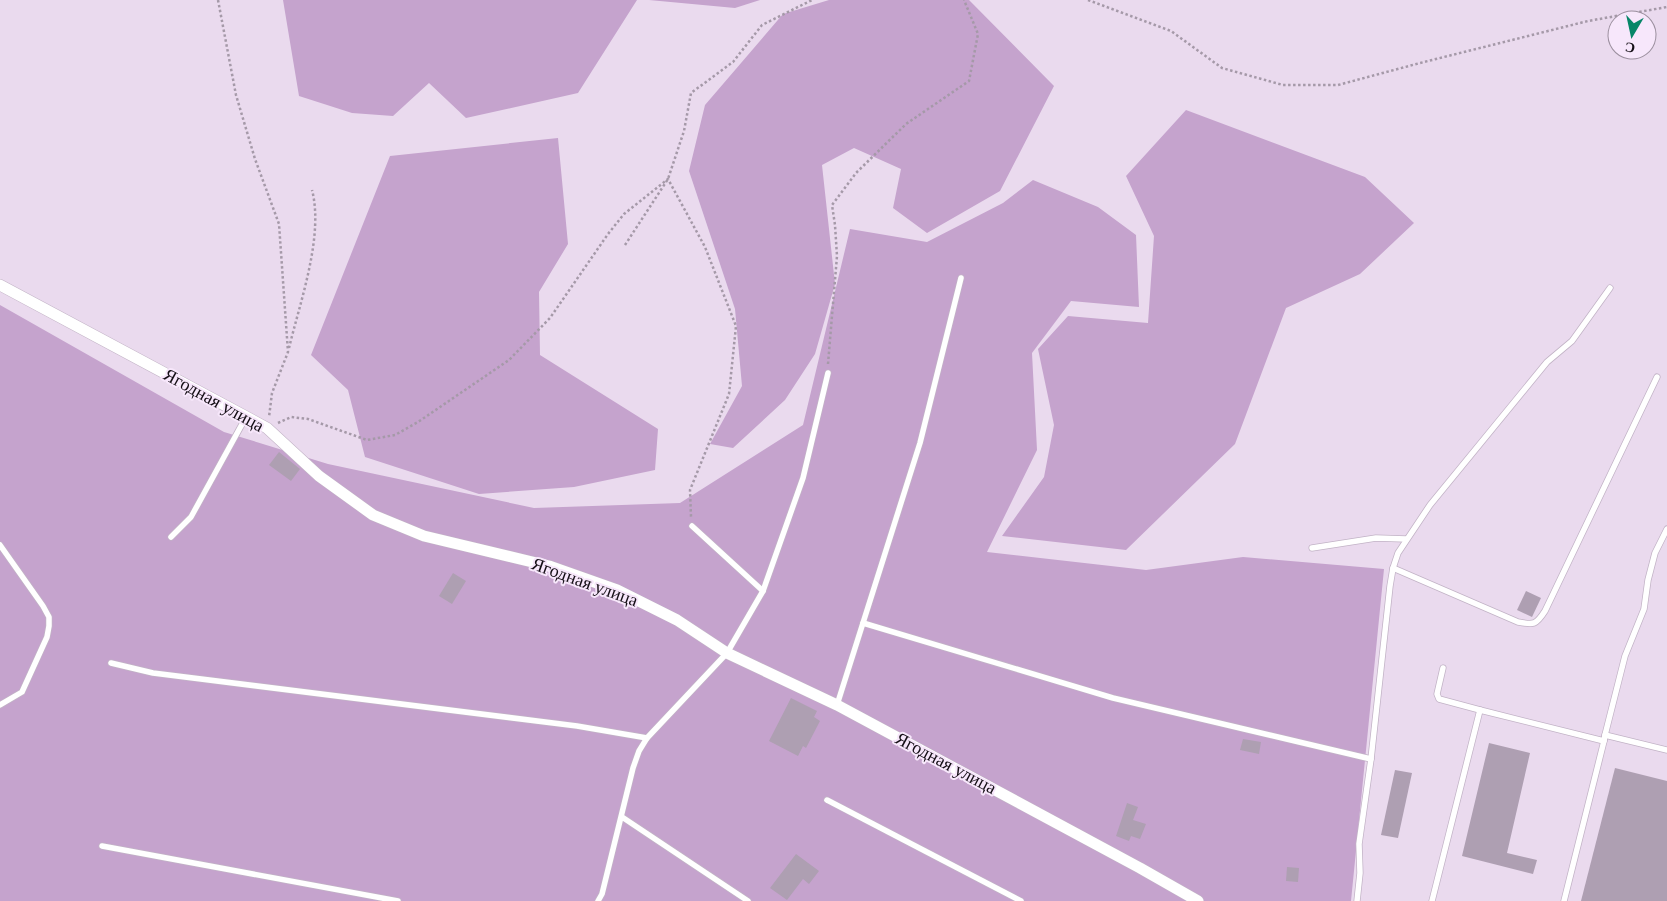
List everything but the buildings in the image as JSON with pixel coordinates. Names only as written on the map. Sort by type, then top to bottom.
[{"type":"street","name":"Ягодная улица","points":[[0,285],[267,428],[319,476],[373,515],[424,536],[549,566],[617,590],[677,620],[727,653],[837,705],[1198,901]]},
{"type":"lane","points":[[837,705],[920,444],[961,278]]},
{"type":"lane","points":[[1357,901],[1360,873],[1359,844],[1371,759],[1393,568],[1398,553],[1430,505],[1547,362],[1572,341],[1610,288]]},
{"type":"lane","points":[[598,901],[602,894],[633,768],[639,751],[647,738],[727,653],[764,591],[803,478],[828,373]]},
{"type":"lane","points":[[1393,568],[1518,622],[1531,624],[1539,621],[1550,602],[1657,377]]},
{"type":"lane","points":[[172,537],[191,517],[246,417]]},
{"type":"lane","points":[[692,526],[764,591]]},
{"type":"lane","points":[[1564,901],[1624,656],[1644,609],[1648,580],[1655,553],[1667,529]]},
{"type":"lane","points":[[1312,548],[1376,538],[1406,539]]},
{"type":"lane","points":[[0,545],[43,606],[49,617],[49,626],[47,637],[22,692],[0,706]]},
{"type":"lane","points":[[863,622],[1113,698],[1371,759]]},
{"type":"lane","points":[[111,664],[152,673],[577,726],[647,738]]},
{"type":"lane","points":[[1443,668],[1437,694],[1439,699],[1604,738],[1667,750]]},
{"type":"lane","points":[[1432,901],[1480,710]]},
{"type":"lane","points":[[827,800],[1021,901]]},
{"type":"lane","points":[[622,817],[748,901]]},
{"type":"lane","points":[[102,846],[398,901]]},
{"type":"path","points":[[218,0],[236,95],[255,159],[279,224],[288,352]]},
{"type":"path","points":[[626,245],[668,178],[684,131],[691,93],[733,62],[762,25],[812,0]]},
{"type":"path","points":[[828,373],[837,256],[832,205],[856,173],[906,124],[969,81],[978,34],[964,0]]},
{"type":"path","points":[[1088,0],[1171,31],[1222,68],[1283,85],[1338,85],[1588,20],[1667,7]]},
{"type":"path","points":[[267,428],[291,417],[308,419],[367,440],[395,435],[418,422],[509,360],[550,318],[624,214],[668,178]]},
{"type":"path","points":[[668,178],[705,247],[736,326],[729,394],[690,490],[692,526]]},
{"type":"path","points":[[267,428],[272,393],[288,352],[316,233],[315,204],[312,190]]},
{"type":"shaded area","points":[[283,0],[637,0],[578,93],[466,118],[429,83],[393,116],[352,113],[299,96]]},
{"type":"shaded area","points":[[649,0],[760,0],[735,8]]},
{"type":"shaded area","points":[[829,0],[969,0],[1054,86],[1000,191],[927,233],[893,208],[901,169],[854,148],[822,165],[835,284],[815,354],[785,400],[733,448],[710,444],[742,386],[735,309],[689,171],[705,105],[783,14]]},
{"type":"shaded area","points":[[1186,110],[1365,177],[1414,223],[1360,274],[1286,308],[1235,444],[1126,550],[1002,536],[1044,477],[1054,425],[1038,349],[1068,316],[1148,323],[1154,236],[1126,176]]},
{"type":"shaded area","points":[[558,138],[568,244],[539,292],[540,355],[658,429],[655,470],[574,487],[479,494],[365,457],[348,390],[311,355],[390,156]]},
{"type":"shaded area","points":[[1033,180],[1098,207],[1136,235],[1139,307],[1071,301],[1032,353],[1037,450],[987,552],[1146,570],[1243,557],[1384,569],[1351,901],[0,901],[0,305],[224,432],[328,464],[534,508],[680,503],[803,425],[850,229],[927,242],[1003,203]]}]
